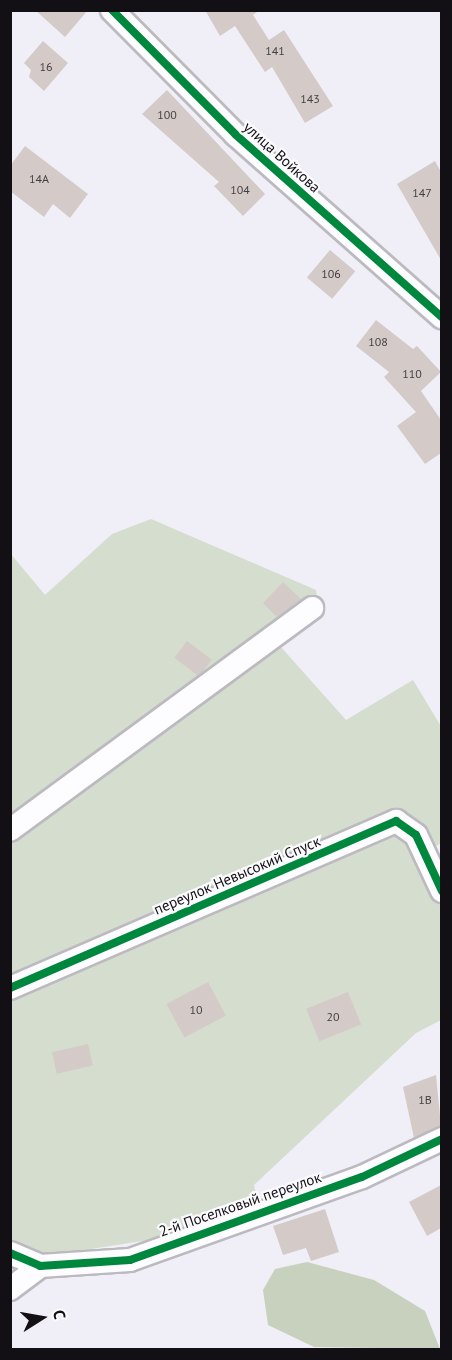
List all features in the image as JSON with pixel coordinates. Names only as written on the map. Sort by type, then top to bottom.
[{"type":"street","name":"улица Войкова","points":[[112,10],[236,135],[441,317]]},
{"type":"street","points":[[10,830],[312,608]]},
{"type":"street","name":"переулок Невысокий Спуск","points":[[10,988],[396,821],[416,835],[441,891]]},
{"type":"street","name":"2-й Поселковый переулок","points":[[40,1266],[130,1260],[362,1177],[441,1139]]},
{"type":"street","points":[[10,1253],[40,1266]]},
{"type":"street","points":[[10,1288],[40,1266]]},
{"type":"green space","points":[[151,519],[316,590],[317,599],[272,637],[346,720],[413,680],[442,728],[441,843],[425,853],[441,882],[441,1020],[416,1033],[254,1185],[257,1200],[162,1238],[19,1260],[10,1252],[10,553],[45,595],[112,534]]},
{"type":"green space","points":[[307,1262],[374,1280],[425,1311],[440,1349],[314,1347],[268,1325],[263,1290],[275,1269]]},
{"type":"building","points":[[35,10],[88,10],[65,37]]},
{"type":"building","points":[[205,10],[260,10],[253,15],[269,40],[284,30],[333,106],[305,123],[272,67],[265,72],[235,26],[220,36]]},
{"type":"building","points":[[43,41],[68,63],[44,91],[29,77],[31,70],[24,63]]},
{"type":"building","points":[[167,90],[265,194],[243,216],[214,186],[219,182],[142,114]]},
{"type":"building","points":[[25,146],[88,194],[70,218],[53,204],[44,217],[10,191],[10,166]]},
{"type":"building","points":[[435,161],[441,172],[441,260],[397,184]]},
{"type":"building","points":[[330,250],[355,271],[332,299],[307,278]]},
{"type":"building","points":[[376,320],[413,349],[417,346],[441,372],[421,391],[441,420],[441,453],[425,464],[397,426],[416,412],[384,377],[389,372],[356,346]]},
{"type":"building","points":[[283,582],[301,599],[277,617],[263,603]]},
{"type":"building","points":[[187,641],[212,660],[199,676],[174,658]]},
{"type":"building","points":[[208,982],[226,1016],[184,1038],[167,1004]]},
{"type":"building","points":[[348,992],[361,1024],[319,1041],[306,1009]]},
{"type":"building","points":[[88,1044],[93,1065],[57,1074],[52,1052]]},
{"type":"building","points":[[436,1075],[441,1126],[414,1138],[403,1087]]},
{"type":"building","points":[[441,1185],[441,1228],[427,1236],[409,1202]]},
{"type":"building","points":[[325,1209],[339,1252],[311,1261],[306,1248],[283,1255],[273,1226]]},
{"type":"cycle path","points":[[112,10],[236,135],[442,317]]},
{"type":"cycle path","points":[[10,988],[396,821],[416,835],[442,891]]},
{"type":"cycle path","points":[[10,1253],[40,1266],[130,1260],[362,1177],[442,1139]]}]
